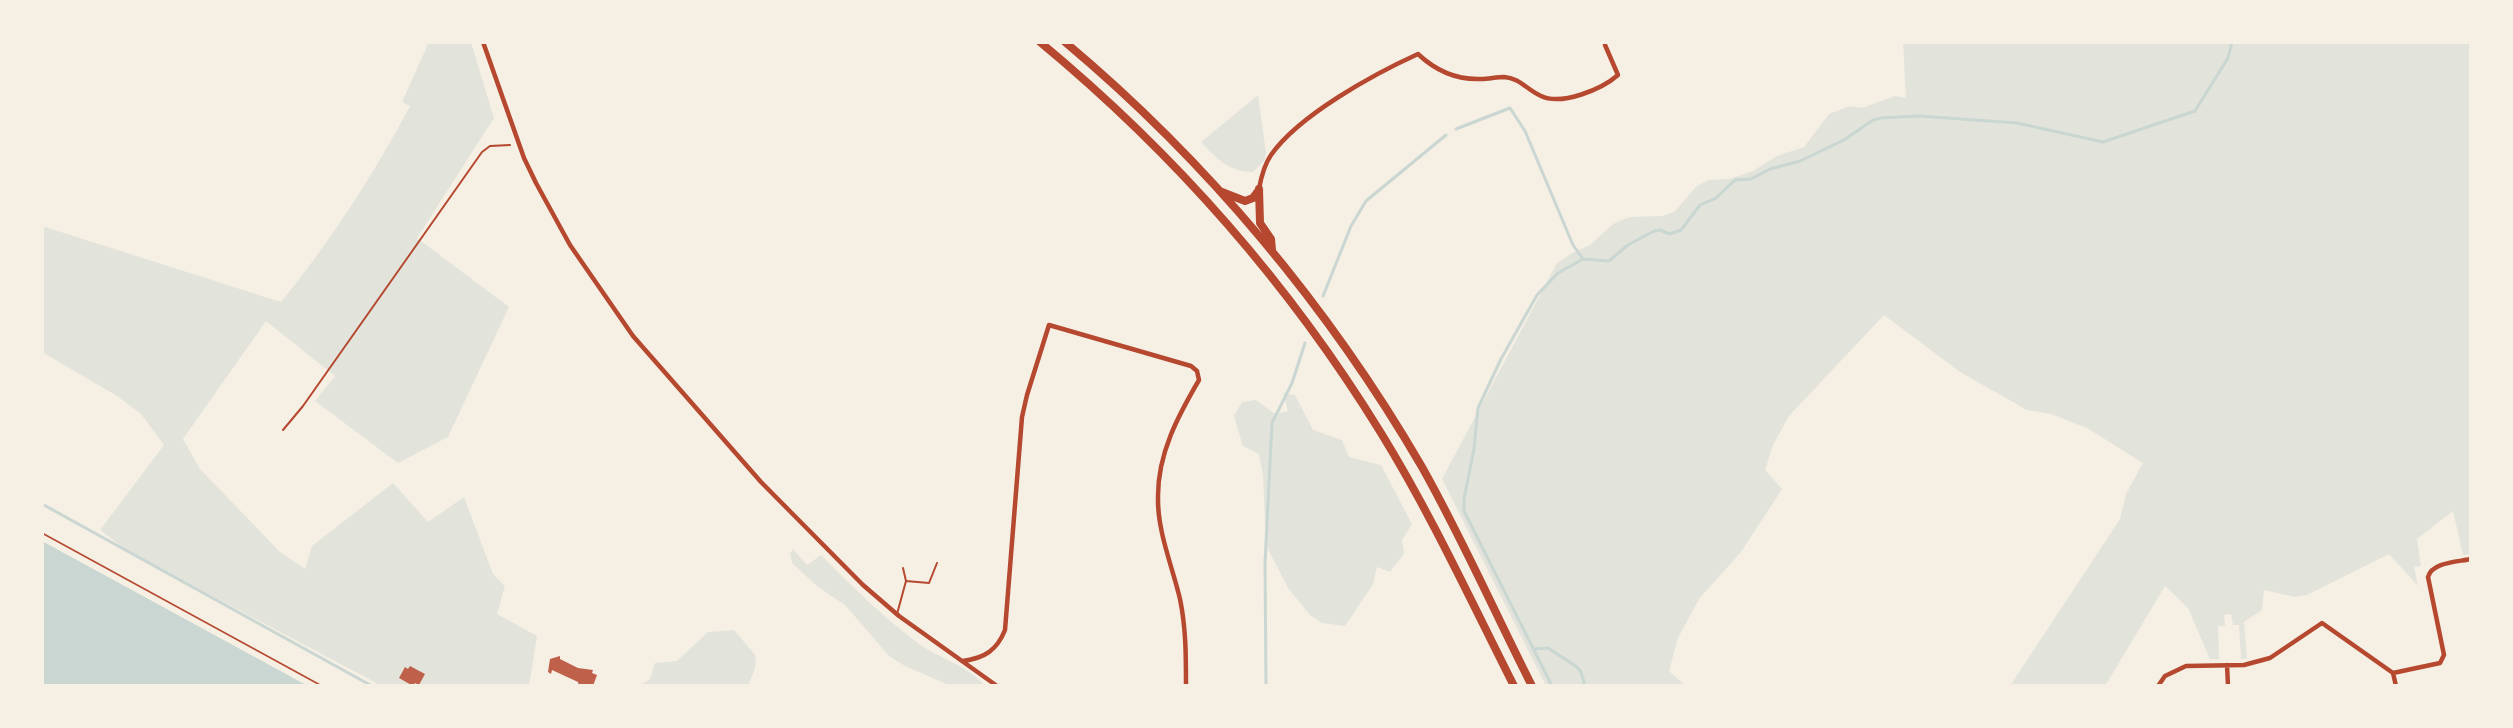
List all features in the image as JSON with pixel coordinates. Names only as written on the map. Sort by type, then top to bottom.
[{"type":"highway","points":[[1040,42],[1108,102],[1170,162],[1228,225],[1304,320],[1347,380],[1409,481],[1513,686]]},
{"type":"highway","points":[[1065,42],[1134,104],[1222,192],[1272,252],[1356,364],[1422,468],[1532,686]]},
{"type":"highway","points":[[1222,192],[1245,201],[1253,198],[1259,189]]},
{"type":"highway","points":[[1259,189],[1260,223],[1271,239],[1272,252]]},
{"type":"street","points":[[483,42],[536,183],[570,245],[633,336],[761,482],[863,585],[897,614],[997,686]]},
{"type":"street","points":[[1259,189],[1270,155],[1290,133],[1323,107],[1398,63],[1418,54],[1434,68],[1451,76],[1480,80],[1503,77],[1523,83],[1541,97],[1567,98],[1597,89],[1608,84],[1618,75],[1605,45]]},
{"type":"street","points":[[963,662],[977,659],[991,652],[1000,642],[1005,630],[1022,417],[1050,325],[1191,366],[1197,371],[1199,380],[1170,435],[1157,494],[1161,526],[1183,616],[1186,643],[1186,686]]},
{"type":"street","points":[[2393,672],[2440,663],[2443,660],[2444,655],[2428,578],[2430,571],[2435,567],[2471,559]]},
{"type":"street","points":[[2158,686],[2165,676],[2186,666],[2255,663],[2270,658],[2322,623],[2393,672],[2396,686]]},
{"type":"street","points":[[2227,665],[2228,686]]},
{"type":"lane","points":[[283,430],[303,406],[482,152],[490,146],[510,145]]},
{"type":"lane","points":[[906,581],[929,583],[937,563]]},
{"type":"lane","points":[[897,614],[906,581],[903,568]]},
{"type":"path","points":[[42,533],[322,686]]},
{"type":"shaded area","points":[[429,42],[471,42],[494,118],[417,238],[509,307],[448,437],[398,463],[315,401],[335,376],[266,321],[183,439],[200,469],[280,552],[305,569],[312,546],[393,483],[428,522],[464,497],[493,574],[505,586],[497,614],[537,636],[529,686],[382,686],[129,552],[100,530],[164,445],[141,414],[117,396],[42,352],[42,226],[281,302],[334,232],[396,131],[410,106],[402,102]]},
{"type":"shaded area","points":[[1903,42],[2471,42],[2471,554],[2463,555],[2453,511],[2417,539],[2421,566],[2414,567],[2418,586],[2389,554],[2307,595],[2295,597],[2264,590],[2262,610],[2244,622],[2247,659],[2241,659],[2239,625],[2233,625],[2231,614],[2224,615],[2225,626],[2218,626],[2219,659],[2210,659],[2188,608],[2165,586],[2105,686],[2010,686],[2120,519],[2126,494],[2143,463],[2087,428],[2051,414],[2027,410],[1960,372],[1884,315],[1789,416],[1773,445],[1765,470],[1782,489],[1741,552],[1699,599],[1678,638],[1669,671],[1686,686],[1546,686],[1442,479],[1557,263],[1590,245],[1613,224],[1629,217],[1662,216],[1674,212],[1696,187],[1708,180],[1729,179],[1753,171],[1777,156],[1804,147],[1829,114],[1850,106],[1862,108],[1895,96],[1906,98]]},
{"type":"shaded area","points":[[1258,95],[1266,153],[1264,161],[1253,172],[1237,170],[1218,159],[1201,142]]},
{"type":"shaded area","points":[[1283,393],[1295,395],[1313,430],[1342,440],[1349,457],[1381,465],[1412,524],[1402,540],[1404,554],[1390,572],[1377,567],[1373,584],[1345,626],[1322,623],[1310,615],[1288,588],[1266,545],[1263,475],[1259,454],[1243,446],[1234,416],[1242,402],[1256,400],[1275,414],[1288,411]]},
{"type":"shaded area","points":[[42,541],[308,686],[42,686]]},
{"type":"shaded area","points":[[793,549],[807,565],[821,555],[905,633],[926,648],[971,673],[985,686],[951,686],[905,666],[889,656],[845,605],[818,587],[792,563],[790,554]]},
{"type":"shaded area","points":[[734,630],[756,656],[755,669],[748,686],[639,686],[650,679],[655,663],[677,661],[708,632]]},
{"type":"building","points":[[560,656],[560,659],[578,668],[593,670],[592,673],[597,675],[593,686],[579,686],[578,682],[552,670],[551,674],[548,672],[550,659]]},
{"type":"building","points":[[410,666],[425,674],[419,685],[415,683],[413,686],[399,678],[405,667],[408,669]]},
{"type":"waterway","points":[[1552,686],[1464,511],[1464,499],[1474,449],[1478,408],[1501,359],[1537,295],[1558,273],[1583,259],[1609,261],[1628,245],[1654,231],[1660,230],[1670,234],[1681,230],[1700,205],[1716,198],[1735,180],[1751,179],[1770,169],[1800,161],[1844,140],[1873,120],[1919,116],[2017,123],[2103,142],[2195,111],[2228,58],[2232,42]]},
{"type":"waterway","points":[[1456,129],[1510,108],[1525,131],[1573,245],[1583,259]]},
{"type":"waterway","points":[[1323,296],[1351,226],[1366,201],[1446,135]]},
{"type":"waterway","points":[[1266,686],[1265,563],[1272,423],[1292,383],[1305,343]]},
{"type":"waterway","points":[[42,504],[372,686]]},
{"type":"waterway","points":[[1534,649],[1548,648],[1577,667],[1585,686]]}]
